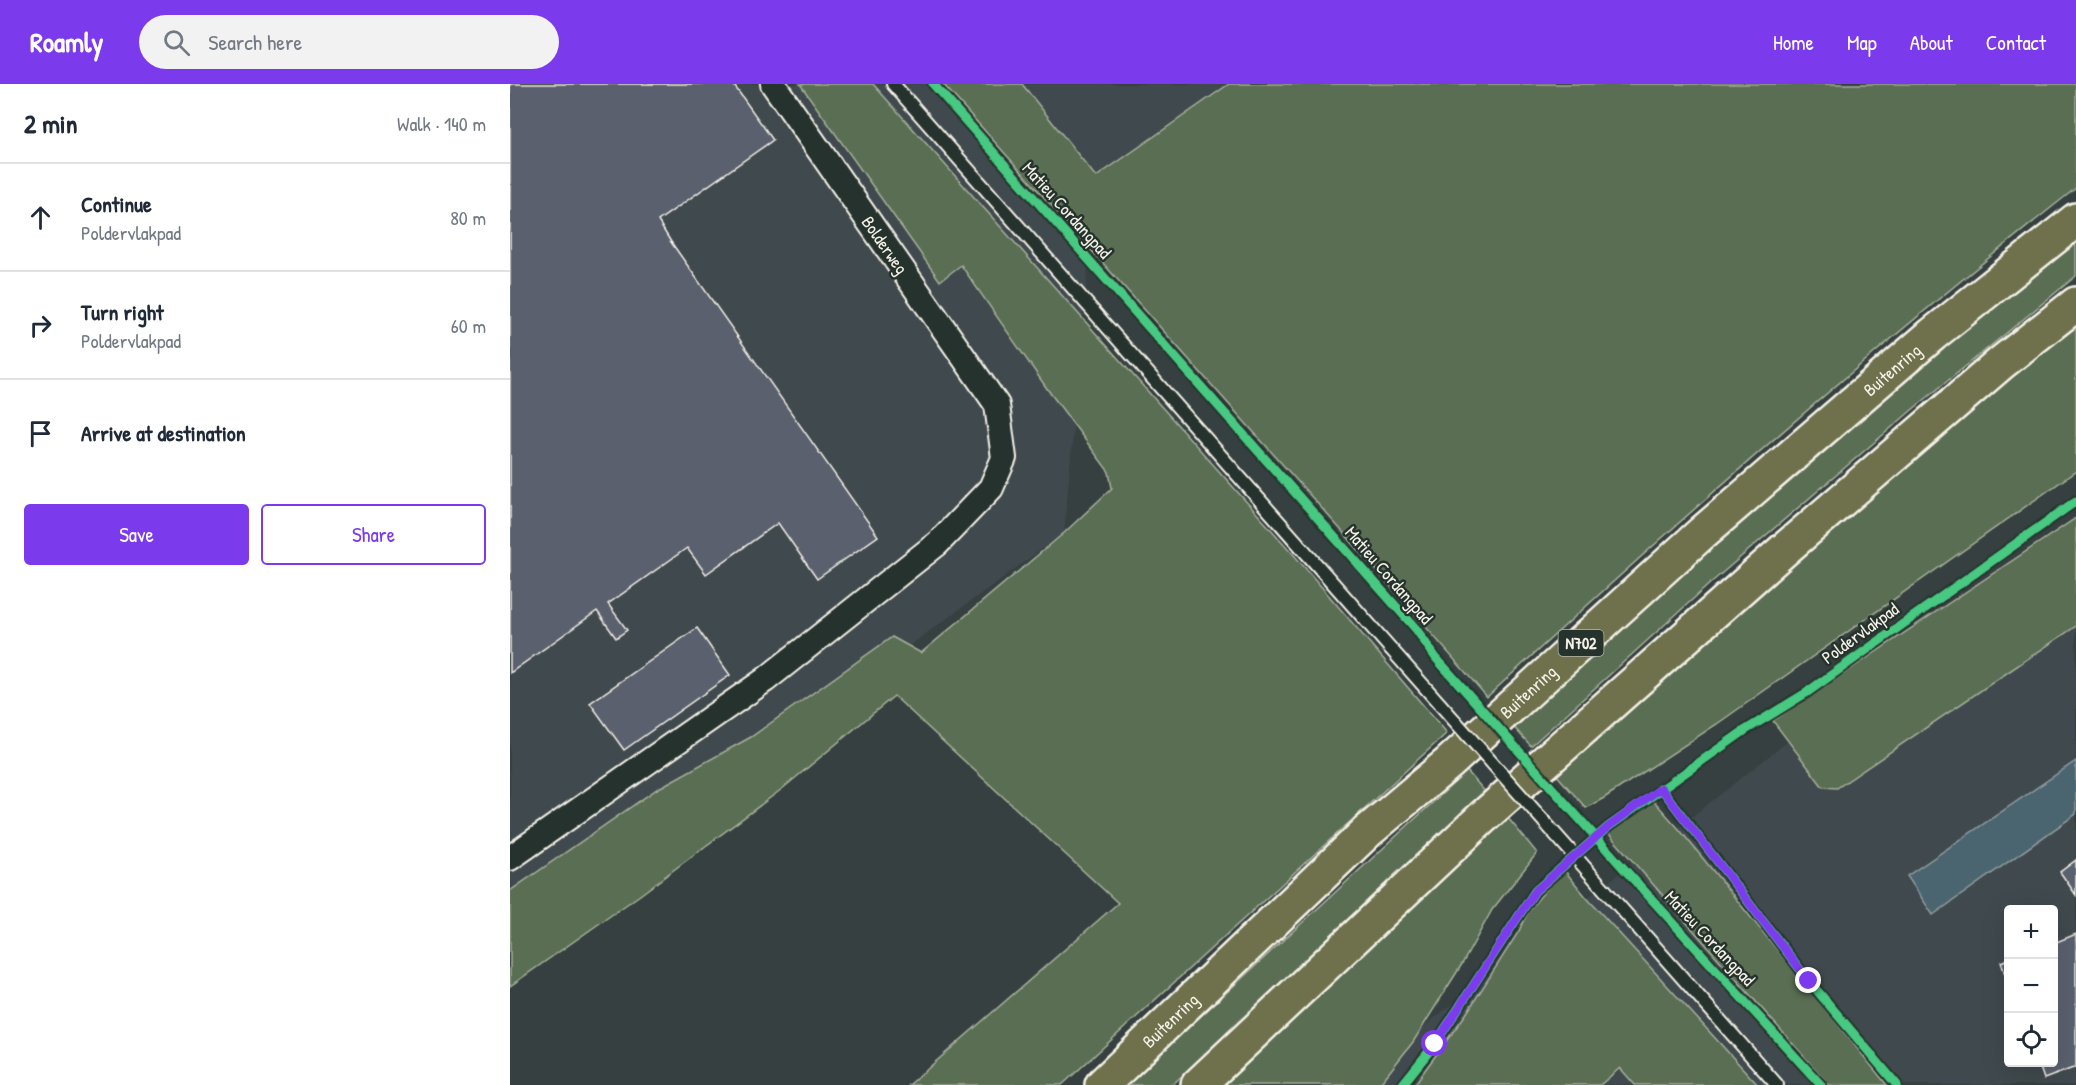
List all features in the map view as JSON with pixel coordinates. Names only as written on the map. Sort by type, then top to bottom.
[{"type":"highway","name":"Buitenring","points":[[1102,1085],[1368,831],[1450,762],[1702,533],[1933,334],[2076,220]]},
{"type":"highway","points":[[1198,1085],[1484,817],[1812,526],[2001,363],[2076,304]]},
{"type":"street","name":"Bolderweg","points":[[510,858],[765,680],[938,543],[991,488],[1004,458],[998,405],[773,84]]},
{"type":"lane","points":[[893,84],[1777,1085]]},
{"type":"shaded area","points":[[510,84],[1233,84],[1096,177],[1064,533],[510,937]]},
{"type":"shaded area","points":[[2076,516],[2076,1085],[1349,1085]]},
{"type":"green space","points":[[800,84],[873,84],[1294,555],[1447,733],[1062,1085],[909,1085],[1118,903],[894,696],[782,789],[640,895],[510,986],[510,891],[657,789],[751,737],[892,637],[921,653],[1064,533],[1112,488],[1109,472],[1048,390],[961,265],[940,281]]},
{"type":"green space","points":[[943,84],[1022,84],[1096,177],[1229,84],[2076,84],[2076,188],[1850,373],[1631,566],[1487,697]]},
{"type":"green space","points":[[2076,235],[2076,276],[1912,410],[1714,580],[1531,746],[1510,723],[1786,474]]},
{"type":"green space","points":[[2076,318],[2076,471],[1717,724],[1586,808],[1554,772],[1757,588]]},
{"type":"green space","points":[[2076,518],[2076,626],[1837,788],[1823,787],[1773,721]]},
{"type":"green space","points":[[1467,771],[1487,794],[1172,1085],[1126,1085]]},
{"type":"green space","points":[[1654,801],[1887,1085],[1829,1085],[1608,833],[1621,821]]},
{"type":"green space","points":[[1508,818],[1537,853],[1492,910],[1462,964],[1413,1042],[1379,1085],[1220,1085],[1373,945]]},
{"type":"green space","points":[[1565,871],[1758,1085],[1635,1085],[1620,1068],[1600,1085],[1414,1085],[1466,1014],[1519,931],[1532,906]]},
{"type":"water","points":[[2076,761],[2076,814],[1933,915],[1907,876]]},
{"type":"building","points":[[510,84],[733,84],[773,140],[658,221],[878,536],[817,579],[778,523],[706,574],[687,548],[608,604],[627,630],[616,638],[597,611],[510,673]]},
{"type":"building","points":[[697,628],[730,675],[624,750],[590,703]]},
{"type":"building","points":[[2076,860],[2076,895],[2060,872]]},
{"type":"building","points":[[2076,934],[2076,1067],[2044,1079],[2040,1067],[2058,1067],[2058,941]]},
{"type":"cycle path","name":"Matieu Cordangpad","points":[[933,84],[1416,629],[1436,658],[1821,1085]]},
{"type":"cycle path","name":"Poldervlakpad","points":[[1402,1085],[1435,1044],[1535,891],[1608,827],[1744,731],[1806,693],[2076,501]]},
{"type":"cycle path","points":[[1661,788],[1809,981],[1897,1085]]},
{"type":"route","points":[[1435,1044],[1535,891],[1608,827],[1661,788],[1809,981]]}]
